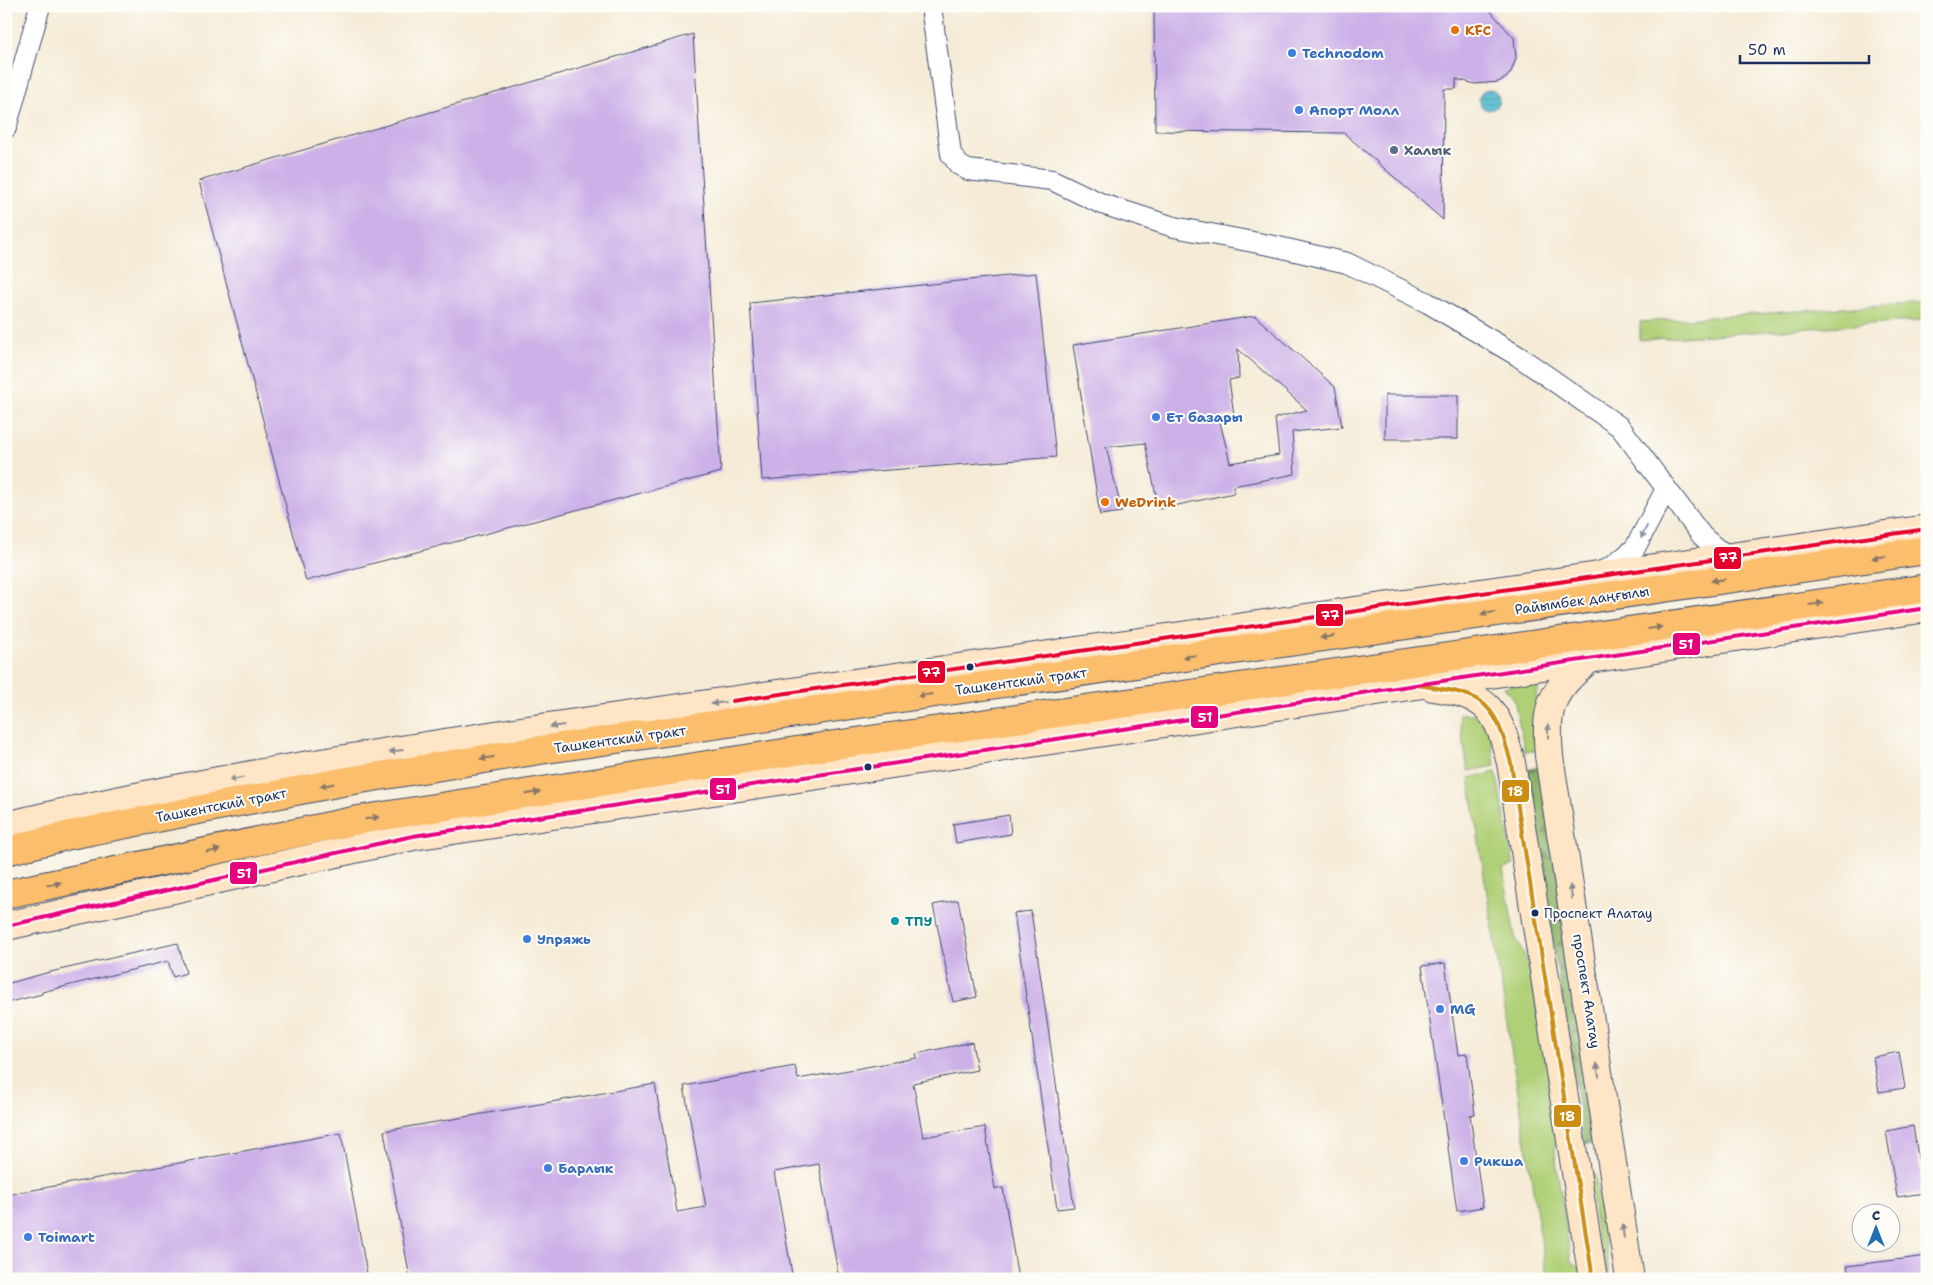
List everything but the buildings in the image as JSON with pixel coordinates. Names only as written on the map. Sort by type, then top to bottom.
[{"type":"highway","name":"Райымбек даңғылы","points":[[1238,649],[1927,550]]},
{"type":"highway","points":[[6,894],[368,819],[828,746],[1927,588]]},
{"type":"highway","name":"Ташкентский тракт","points":[[6,851],[70,835],[342,782],[549,749],[1238,649]]},
{"type":"main road","points":[[6,826],[62,812],[296,767],[534,729],[1927,530]]},
{"type":"main road","points":[[6,926],[413,836],[1927,608]]},
{"type":"main road","name":"проспект Алатау","points":[[1589,659],[1560,686],[1550,706],[1547,728],[1549,756],[1630,1279]]},
{"type":"main road","points":[[1417,685],[1455,690],[1479,700],[1494,714],[1504,734],[1513,773],[1593,1279]]},
{"type":"main road","points":[[1575,1166],[1612,1161]]},
{"type":"street","points":[[6,128],[40,6]]},
{"type":"street","points":[[931,6],[951,154],[959,165],[968,170],[1052,180],[1102,204],[1174,227],[1274,246],[1347,263],[1428,303],[1518,356],[1620,427],[1702,536],[1716,549],[1732,557]]},
{"type":"street","points":[[1577,580],[1612,567],[1635,548],[1666,488]]},
{"type":"green space","points":[[1927,302],[1927,320],[1640,340],[1640,322]]},
{"type":"green space","points":[[1541,681],[1536,694],[1540,750],[1525,752],[1514,699],[1504,687]]},
{"type":"green space","points":[[1459,714],[1481,714],[1490,731],[1495,766],[1468,771]]},
{"type":"green space","points":[[1542,766],[1599,1142],[1584,1144],[1527,770]]},
{"type":"green space","points":[[1496,772],[1514,865],[1503,869],[1515,937],[1528,962],[1559,1134],[1554,1147],[1571,1261],[1584,1273],[1585,1279],[1547,1279],[1469,778]]},
{"type":"green space","points":[[1588,1174],[1595,1174],[1610,1279],[1603,1279]]},
{"type":"water","points":[[1485,90],[1493,90],[1499,96],[1499,104],[1493,110],[1485,110],[1479,104],[1479,96]]},
{"type":"transit line","name":"77","points":[[732,701],[1927,529]]},
{"type":"transit line","name":"51","points":[[6,926],[413,836],[1927,608]]},
{"type":"transit line","name":"18","points":[[1417,685],[1471,696],[1491,712],[1505,741],[1511,763],[1593,1279]]},
{"type":"place","name":"KFC","points":[[1455,30]]},
{"type":"place","name":"Technodom","points":[[1292,53]]},
{"type":"place","name":"Апорт Молл","points":[[1299,110]]},
{"type":"place","name":"Халык","points":[[1394,150]]},
{"type":"place","name":"Ет базары","points":[[1156,417]]},
{"type":"place","name":"WeDrink","points":[[1105,502]]},
{"type":"place","name":"Проспект Алатау","points":[[1535,913]]},
{"type":"place","name":"ТПУ","points":[[895,921]]},
{"type":"place","name":"Упряжь","points":[[527,939]]},
{"type":"place","name":"MG","points":[[1440,1009]]},
{"type":"place","name":"Рикша","points":[[1464,1161]]},
{"type":"place","name":"Барлык","points":[[548,1168]]},
{"type":"place","name":"Toimart","points":[[28,1237]]}]
